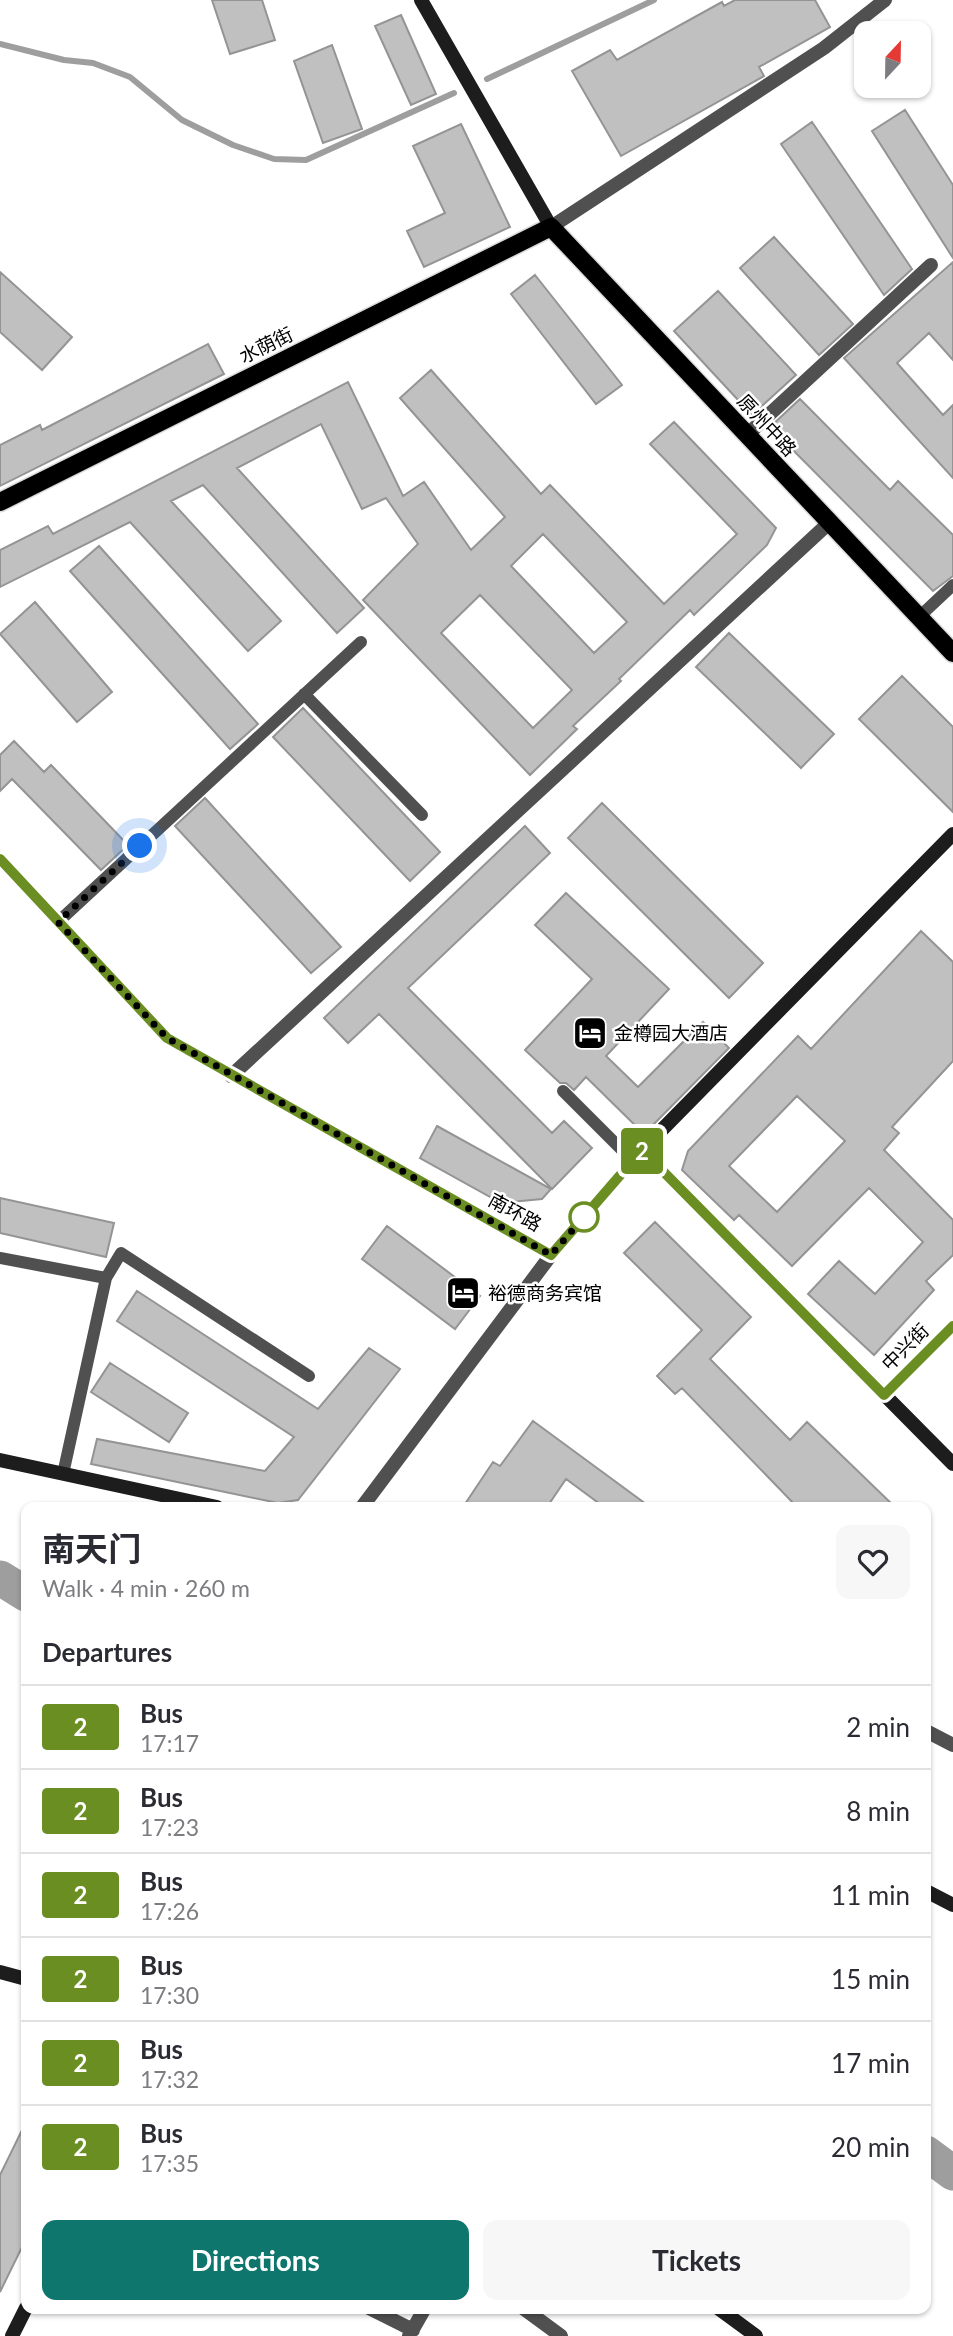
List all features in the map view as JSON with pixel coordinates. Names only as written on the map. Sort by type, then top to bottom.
[{"type":"main road","name":"原州中路","points":[[551,227],[953,653]]},
{"type":"main road","name":"水荫街","points":[[0,502],[551,227]]},
{"type":"street","points":[[421,0],[551,227],[824,48],[885,0]]},
{"type":"street","points":[[747,435],[931,265]]},
{"type":"street","points":[[231,1076],[830,522]]},
{"type":"street","name":"南环路","points":[[0,859],[167,1038],[551,1255],[638,1155],[953,834]]},
{"type":"street","points":[[638,1155],[953,1464]]},
{"type":"street","points":[[366,1502],[551,1255]]},
{"type":"street","name":"中兴街","points":[[884,1395],[953,1326]]},
{"type":"street","points":[[0,1460],[194,1502]]},
{"type":"street","points":[[931,1734],[953,1745]]},
{"type":"street","points":[[931,1894],[953,1905]]},
{"type":"street","points":[[0,1972],[21,1978]]},
{"type":"street","points":[[12,2336],[23,2314]]},
{"type":"street","points":[[379,2314],[411,2333],[422,2314]]},
{"type":"street","points":[[531,2314],[561,2336]]},
{"type":"street","points":[[726,2314],[756,2336]]},
{"type":"lane","points":[[919,617],[953,585]]},
{"type":"lane","points":[[58,922],[361,642]]},
{"type":"lane","points":[[304,694],[422,815]]},
{"type":"lane","points":[[563,1091],[638,1155]]},
{"type":"lane","points":[[63,1474],[106,1278],[121,1253],[309,1376]]},
{"type":"lane","points":[[0,1258],[106,1278]]},
{"type":"building","points":[[212,0],[262,0],[275,40],[230,54]]},
{"type":"building","points":[[735,0],[815,0],[830,27],[759,67],[764,76],[621,156],[572,71],[610,50],[617,60],[722,2],[724,6]]},
{"type":"building","points":[[401,15],[436,94],[411,105],[375,26]]},
{"type":"building","points":[[332,45],[362,129],[323,143],[294,61]]},
{"type":"building","points":[[905,110],[953,185],[953,258],[872,131]]},
{"type":"building","points":[[812,122],[912,269],[884,295],[781,144]]},
{"type":"building","points":[[461,124],[510,227],[424,267],[407,231],[445,213],[413,146]]},
{"type":"building","points":[[774,237],[853,324],[819,355],[740,268]]},
{"type":"building","points":[[953,262],[953,360],[929,333],[897,363],[943,415],[953,405],[953,478],[844,358]]},
{"type":"building","points":[[0,272],[72,337],[42,370],[0,332]]},
{"type":"building","points":[[535,275],[622,385],[596,404],[511,294]]},
{"type":"building","points":[[718,291],[796,375],[752,415],[674,331]]},
{"type":"building","points":[[208,344],[224,374],[0,486],[0,445],[40,425],[42,430]]},
{"type":"building","points":[[431,370],[541,494],[550,485],[664,604],[737,534],[650,444],[674,422],[776,528],[767,545],[694,615],[690,610],[573,726],[577,729],[530,775],[363,600],[418,544],[386,498],[362,509],[321,424],[237,468],[364,608],[337,633],[203,485],[171,501],[281,621],[248,651],[130,522],[0,587],[0,550],[48,526],[53,534],[348,382],[403,496],[424,482],[471,550],[505,517],[400,398]],"holes":[[[543,534],[627,622],[594,653],[511,566]],[[480,595],[572,690],[533,728],[441,633]]]},
{"type":"building","points":[[800,399],[890,490],[898,481],[953,535],[953,576],[933,591],[770,427]]},
{"type":"building","points":[[99,546],[258,724],[230,749],[70,571]]},
{"type":"building","points":[[35,602],[112,692],[77,722],[0,634]]},
{"type":"building","points":[[729,633],[834,734],[801,768],[696,667]]},
{"type":"building","points":[[902,676],[953,727],[953,812],[859,719]]},
{"type":"building","points":[[303,708],[440,852],[410,881],[273,737]]},
{"type":"building","points":[[14,741],[44,772],[51,765],[128,845],[101,870],[12,779],[0,791],[0,755]]},
{"type":"building","points":[[205,798],[341,947],[311,973],[175,826]]},
{"type":"building","points":[[602,803],[763,963],[729,998],[568,838]]},
{"type":"building","points":[[525,826],[550,853],[408,988],[552,1133],[564,1121],[592,1148],[552,1189],[379,1014],[348,1043],[324,1018]]},
{"type":"building","points":[[566,893],[669,989],[606,1056],[638,1087],[703,1022],[729,1048],[644,1134],[586,1077],[574,1090],[566,1083],[560,1083],[525,1050],[592,979],[535,925]]},
{"type":"building","points":[[921,931],[953,962],[953,1061],[892,1127],[899,1133],[884,1150],[953,1220],[953,1255],[926,1281],[934,1290],[874,1355],[808,1294],[839,1261],[875,1294],[923,1242],[869,1188],[792,1266],[739,1215],[734,1220],[682,1170],[688,1151],[798,1036],[811,1049]],"holes":[[[797,1096],[845,1141],[777,1212],[729,1166]]]},
{"type":"building","points":[[437,1126],[551,1189],[542,1199],[501,1203],[420,1158]]},
{"type":"building","points":[[0,1198],[114,1223],[106,1257],[0,1233]]},
{"type":"building","points":[[655,1222],[751,1317],[710,1359],[790,1440],[807,1422],[890,1502],[792,1502],[682,1388],[675,1394],[657,1376],[702,1330],[624,1253]]},
{"type":"building","points":[[387,1226],[480,1296],[455,1329],[362,1259]]},
{"type":"building","points":[[137,1291],[318,1409],[369,1348],[400,1369],[298,1500],[273,1502],[91,1464],[97,1439],[265,1471],[294,1437],[117,1321]]},
{"type":"building","points":[[110,1363],[188,1413],[169,1442],[91,1392]]},
{"type":"building","points":[[533,1421],[643,1502],[597,1502],[566,1479],[550,1502],[466,1502],[493,1462],[500,1466]]},
{"type":"building","points":[[21,2132],[21,2249],[0,2292],[0,2175]]},
{"type":"waterway","points":[[487,79],[654,0]]},
{"type":"waterway","points":[[0,44],[64,60],[93,63],[130,77],[182,120],[233,145],[274,159],[306,160],[454,93]]},
{"type":"waterway","points":[[0,1578],[21,1591]]},
{"type":"waterway","points":[[931,2157],[953,2173]]},
{"type":"bus line","name":"2","points":[[0,859],[167,1038],[551,1255],[642,1150],[884,1395],[953,1326]]},
{"type":"place","name":"金樽园大酒店","points":[[590,1033]]},
{"type":"place","name":"裕德商务宾馆","points":[[463,1293]]},
{"type":"route","points":[[140,846],[58,922],[167,1038],[551,1255],[584,1217]]}]
